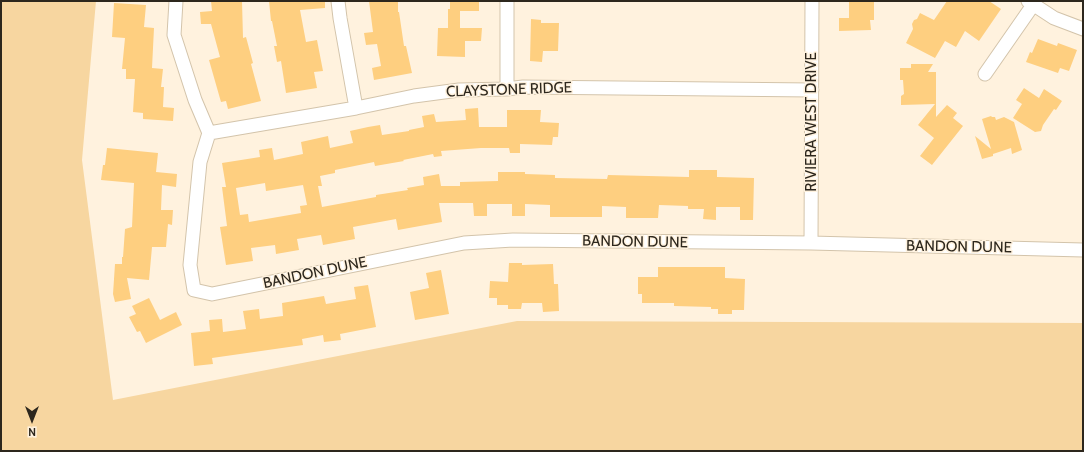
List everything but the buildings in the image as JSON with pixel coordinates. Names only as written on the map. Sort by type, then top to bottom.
[{"type":"street","points":[[176,1],[174,35],[195,100],[209,133]]},
{"type":"street","points":[[338,1],[356,108]]},
{"type":"street","points":[[507,1],[507,89]]},
{"type":"street","name":"RIVIERA WEST DRIVE","points":[[811,243],[812,1]]},
{"type":"street","points":[[985,74],[1030,3],[1054,18],[1083,28]]},
{"type":"street","name":"CLAYSTONE RIDGE","points":[[209,133],[356,108],[414,96],[459,90],[529,87],[812,90]]},
{"type":"street","name":"BANDON DUNE","points":[[209,133],[200,162],[190,265],[194,290],[212,294],[464,243],[513,240],[811,243],[1083,250]]},
{"type":"shaded area","points":[[1,1],[96,1],[82,160],[113,400],[517,321],[1083,323],[1083,451],[1,451]]}]
